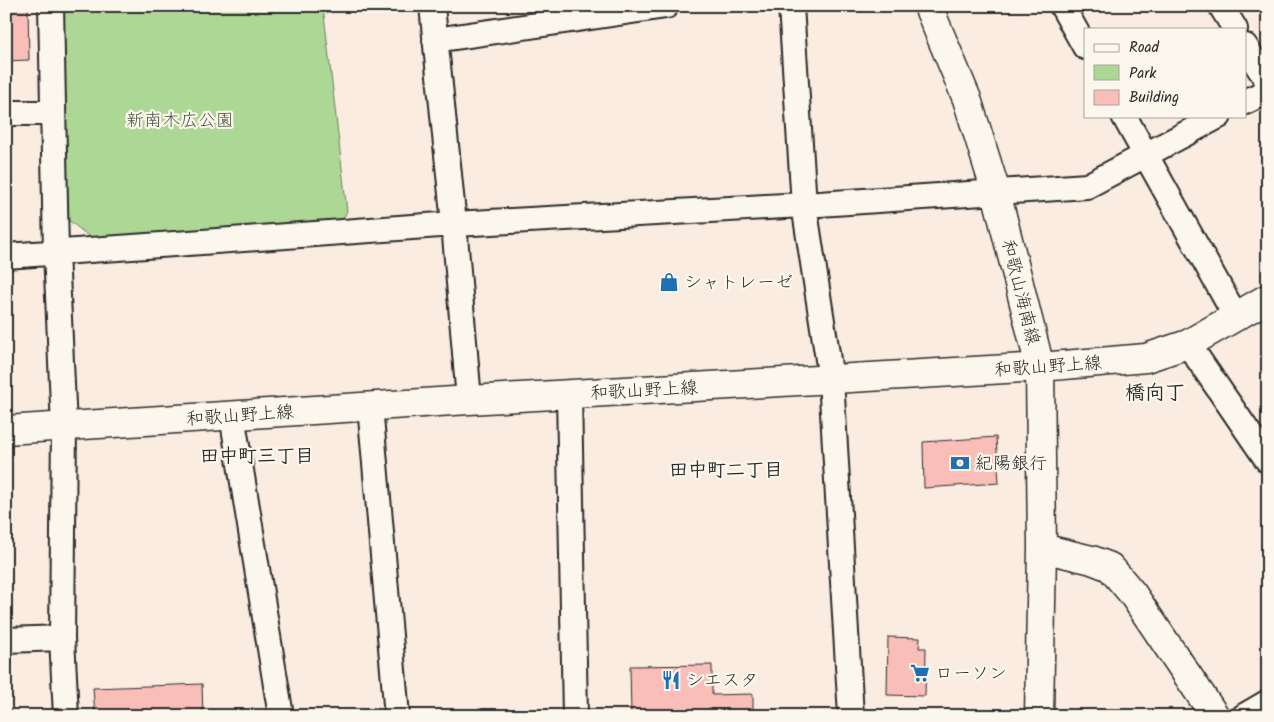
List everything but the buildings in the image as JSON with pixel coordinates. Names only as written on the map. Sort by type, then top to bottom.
[{"type":"main road","name":"和歌山海南線","points":[[928,6],[967,99],[996,192],[1040,367],[1042,548],[1039,716]]},
{"type":"main road","name":"和歌山野上線","points":[[6,430],[370,406],[1040,367],[1146,358],[1188,344],[1268,298]]},
{"type":"main road","points":[[1042,548],[1092,560],[1110,567],[1132,593],[1215,716]]},
{"type":"street","points":[[51,6],[56,252],[64,427],[62,638],[66,716]]},
{"type":"street","points":[[432,6],[454,224],[469,400]]},
{"type":"street","points":[[435,40],[666,6]]},
{"type":"street","points":[[791,6],[804,205],[831,379],[851,716]]},
{"type":"street","points":[[1062,6],[1084,45]]},
{"type":"street","points":[[1221,6],[1234,28]]},
{"type":"street","points":[[1246,48],[1268,82]]},
{"type":"street","points":[[1246,101],[1268,90]]},
{"type":"street","points":[[6,113],[53,113]]},
{"type":"street","points":[[1125,118],[1236,317]]},
{"type":"street","points":[[6,256],[454,224],[804,205],[1088,186],[1215,118]]},
{"type":"street","points":[[1188,344],[1268,461]]},
{"type":"street","points":[[568,394],[575,716]]},
{"type":"street","points":[[370,406],[397,716]]},
{"type":"street","points":[[232,415],[281,716]]},
{"type":"street","points":[[6,640],[62,638]]},
{"type":"street","points":[[1244,716],[1268,702]]},
{"type":"green space","name":"新南木広公園","points":[[63,6],[323,6],[347,211],[340,225],[92,239],[66,218]]},
{"type":"place","name":"シャトレーゼ","points":[[669,282]]},
{"type":"place","name":"紀陽銀行","points":[[960,463]]},
{"type":"place","name":"ローソン","points":[[920,673]]},
{"type":"place","name":"シエスタ","points":[[671,680]]},
{"type":"district","name":"橋向丁","points":[[1155,392]]},
{"type":"district","name":"田中町三丁目","points":[[257,455]]},
{"type":"district","name":"田中町二丁目","points":[[726,469]]}]
